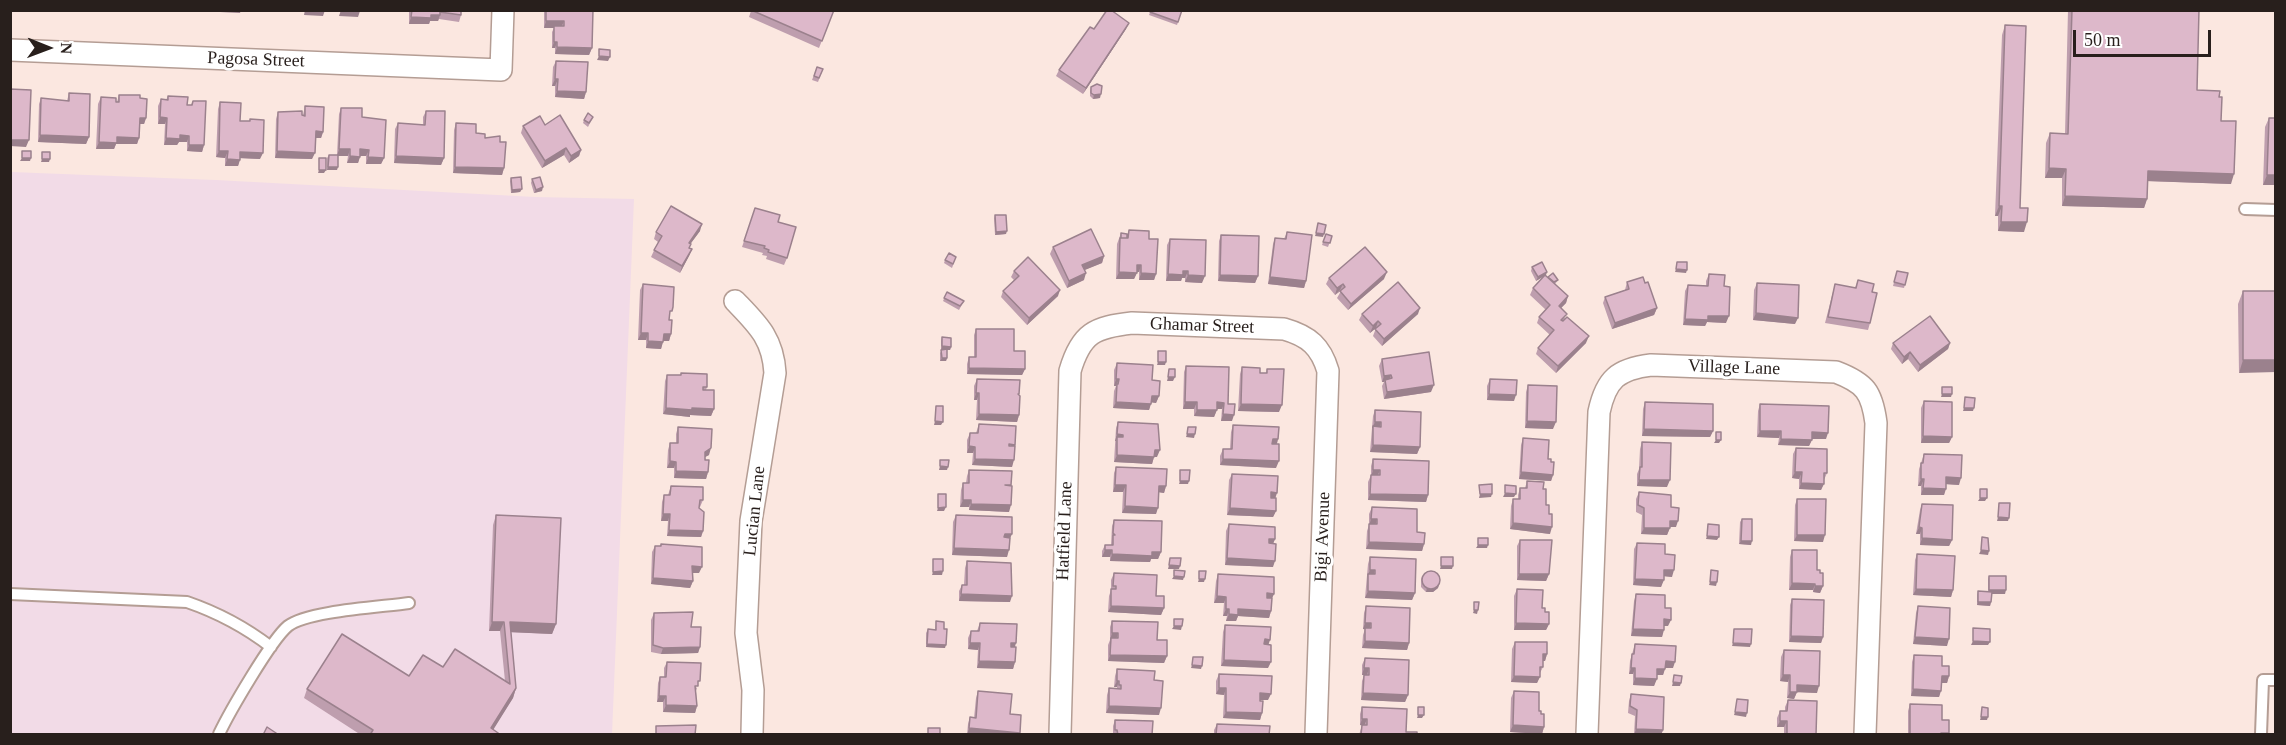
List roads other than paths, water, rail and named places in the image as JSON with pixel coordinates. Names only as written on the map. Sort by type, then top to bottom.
[{"type":"street","name":"Pagosa Street","points":[[10,50],[501,70],[503,10]]},
{"type":"street","name":"Lucian Lane","points":[[735,301],[765,334],[774,359],[775,373],[751,521],[746,633],[753,690],[752,735]]},
{"type":"street","name":"Ghamar Street","points":[[1089,334],[1109,325],[1132,323],[1284,329],[1300,333],[1314,342]]},
{"type":"street","name":"Hatfield Lane","points":[[1060,735],[1070,371],[1076,351],[1089,334]]},
{"type":"street","name":"Bigi Avenue","points":[[1314,342],[1323,356],[1328,371],[1316,735]]},
{"type":"street","name":"Village Lane","points":[[1587,735],[1599,412],[1603,393],[1614,377],[1631,367],[1651,365],[1836,372],[1854,379],[1867,390],[1874,406],[1876,423],[1864,735]]},
{"type":"lane","points":[[2244,209],[2276,210]]},
{"type":"lane","points":[[10,594],[187,602],[245,627],[271,647]]},
{"type":"lane","points":[[219,735],[271,647],[288,626],[307,617],[409,603]]},
{"type":"lane","points":[[2261,735],[2263,680],[2276,680]]}]
